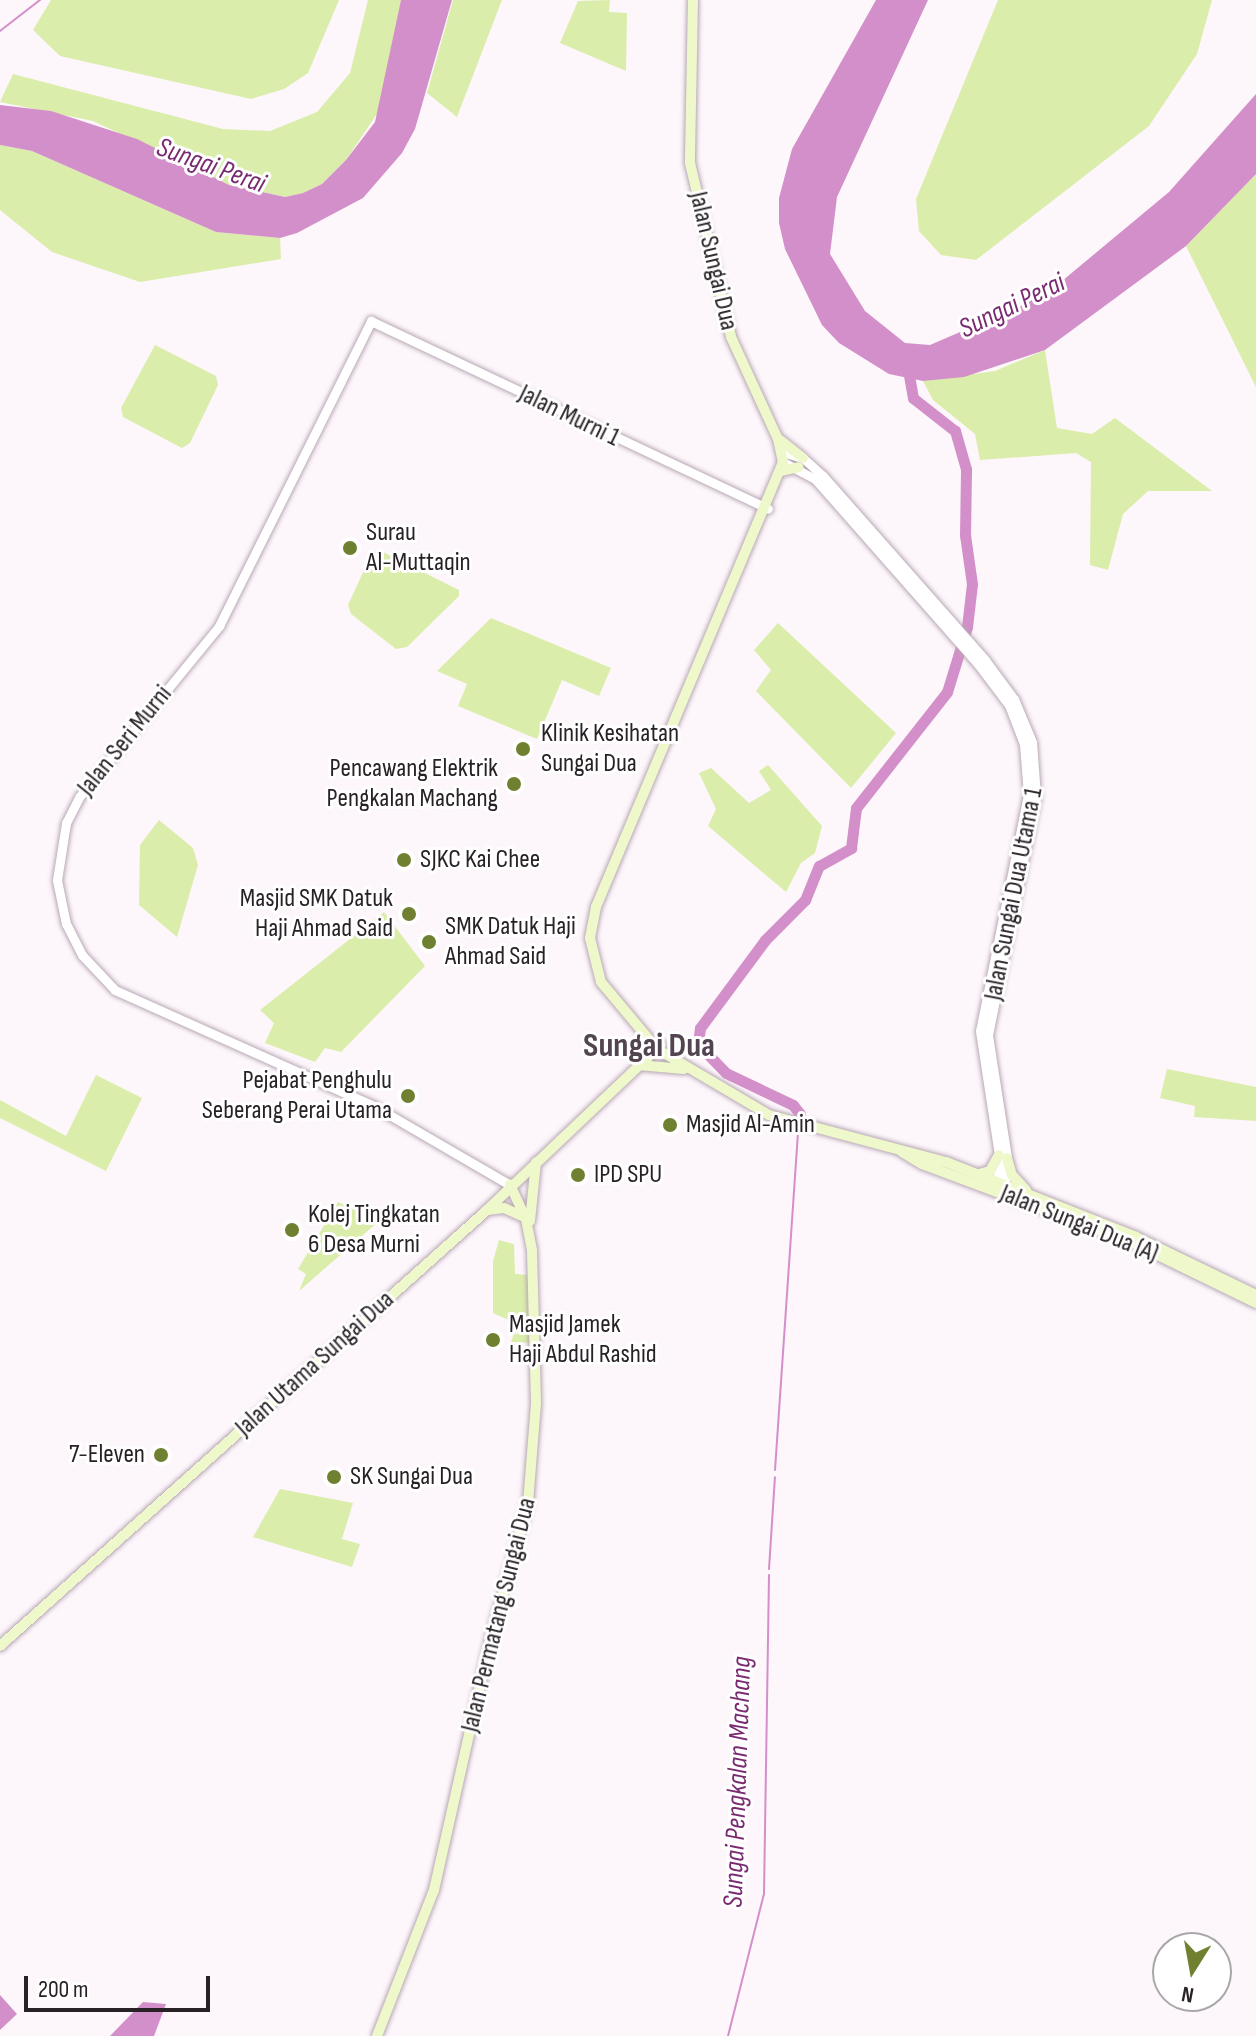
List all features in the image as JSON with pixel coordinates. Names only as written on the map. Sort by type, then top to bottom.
[{"type":"main road","name":"Jalan Sungai Dua","points":[[693,0],[690,163],[735,351],[778,439],[783,461]]},
{"type":"main road","points":[[778,439],[801,462]]},
{"type":"main road","points":[[662,1049],[608,995],[595,970],[590,938],[596,907],[768,509],[783,461],[801,462]]},
{"type":"main road","points":[[634,1024],[641,1035],[662,1049]]},
{"type":"main road","points":[[641,1035],[638,1065],[690,1070]]},
{"type":"main road","name":"Jalan Utama Sungai Dua","points":[[0,1646],[486,1211],[638,1065],[662,1049]]},
{"type":"main road","name":"Jalan Sungai Dua (A)","points":[[662,1049],[690,1070],[769,1115],[979,1174],[1001,1187],[1133,1243],[1256,1303]]},
{"type":"main road","name":"Jalan Sungai Dua (A)","points":[[901,1151],[922,1164],[1032,1195],[1136,1237],[1256,1295]]},
{"type":"main road","points":[[979,1174],[990,1171],[1003,1156],[1016,1181],[1032,1195]]},
{"type":"main road","points":[[486,1211],[504,1208],[528,1225],[536,1160]]},
{"type":"main road","name":"Jalan Permatang Sungai Dua","points":[[377,2036],[431,1900],[490,1641],[528,1503],[536,1404],[528,1225],[510,1185]]},
{"type":"street","name":"Jalan Murni 1","points":[[371,321],[768,509]]},
{"type":"street","name":"Jalan Seri Murni","points":[[371,321],[219,626],[80,796],[62,837],[59,895],[71,938],[115,990],[374,1106],[510,1185]]},
{"type":"street","points":[[783,461],[801,462]]},
{"type":"street","name":"Jalan Sungai Dua Utama 1","points":[[801,462],[982,662],[1017,721],[1029,778],[980,1031],[1003,1156],[1001,1187]]},
{"type":"green space","points":[[51,0],[339,0],[308,73],[284,89],[251,99],[60,56],[33,30]]},
{"type":"green space","points":[[368,0],[401,0],[381,108],[346,160],[322,184],[303,193],[285,197],[229,185],[93,121],[0,102],[13,74],[223,129],[270,131],[317,112],[350,73]]},
{"type":"green space","points":[[453,0],[502,0],[457,117],[427,93]]},
{"type":"green space","points":[[610,0],[609,12],[627,13],[626,71],[560,43],[578,1]]},
{"type":"green space","points":[[998,0],[1212,0],[1197,54],[1149,126],[976,260],[941,255],[919,231],[916,199]]},
{"type":"green space","points":[[0,145],[32,151],[216,232],[280,238],[281,259],[140,282],[52,252],[0,210]]},
{"type":"green space","points":[[1256,174],[1256,387],[1186,246]]},
{"type":"green space","points":[[155,345],[216,376],[218,385],[190,443],[182,448],[123,417],[121,408]]},
{"type":"green space","points":[[1045,350],[1057,428],[1092,434],[1115,418],[1212,491],[1148,491],[1123,514],[1108,570],[1090,565],[1091,462],[1076,453],[980,460],[975,434],[933,400],[923,381],[995,371]]},
{"type":"green space","points":[[379,550],[459,590],[459,596],[407,647],[396,649],[351,614],[348,605],[372,553]]},
{"type":"green space","points":[[491,618],[611,668],[599,696],[562,680],[537,739],[458,706],[467,684],[437,671]]},
{"type":"green space","points":[[778,623],[896,733],[851,788],[756,691],[771,670],[754,650]]},
{"type":"green space","points":[[768,765],[822,826],[815,853],[801,863],[786,892],[708,826],[716,809],[699,773],[711,768],[749,803],[771,790],[759,771]]},
{"type":"green space","points":[[159,820],[193,848],[198,865],[177,937],[139,905],[140,845]]},
{"type":"green space","points":[[384,912],[425,966],[341,1052],[325,1048],[315,1062],[265,1043],[274,1023],[260,1010]]},
{"type":"green space","points":[[1167,1069],[1256,1087],[1256,1121],[1194,1117],[1195,1106],[1160,1098]]},
{"type":"green space","points":[[96,1075],[142,1098],[106,1171],[0,1118],[0,1100],[66,1136]]},
{"type":"green space","points":[[338,1202],[379,1221],[299,1291],[306,1274],[298,1269]]},
{"type":"green space","points":[[499,1240],[514,1244],[515,1274],[529,1275],[531,1343],[511,1342],[517,1324],[493,1313],[493,1261]]},
{"type":"green space","points":[[280,1489],[353,1503],[342,1539],[360,1544],[352,1567],[253,1537]]},
{"type":"shaded area","points":[[401,0],[452,0],[415,129],[402,153],[363,198],[297,233],[280,238],[216,232],[32,151],[0,145],[0,105],[51,111],[137,139],[229,185],[285,197],[303,193],[322,184],[346,160],[375,122]]},
{"type":"shaded area","points":[[876,0],[928,0],[837,197],[830,254],[865,311],[905,343],[930,345],[1025,304],[1062,281],[1169,192],[1256,94],[1256,174],[1186,246],[1045,350],[964,377],[923,381],[889,374],[839,343],[822,325],[785,249],[779,223],[779,198],[792,149]]},
{"type":"shaded area","points":[[0,1995],[17,2014],[0,2030]]},
{"type":"shaded area","points":[[143,2002],[166,2004],[154,2036],[110,2036]]},
{"type":"waterway","points":[[0,31],[40,0]]},
{"type":"waterway","name":"Sungai Pengkalan Machang","points":[[800,1114],[793,1105],[726,1073],[698,1044],[700,1028],[765,940],[805,900],[819,866],[851,848],[856,808],[947,692],[967,627],[972,584],[965,535],[966,469],[955,431],[913,398],[907,363]]},
{"type":"waterway","name":"Sungai Pengkalan Machang","points":[[775,1470],[798,1130]]},
{"type":"waterway","name":"Sungai Pengkalan Machang","points":[[769,1569],[775,1477]]},
{"type":"waterway","name":"Sungai Pengkalan Machang","points":[[728,2036],[764,1894],[769,1575]]},
{"type":"place","name":"Surau Al-Muttaqin","points":[[350,548]]},
{"type":"place","name":"Klinik Kesihatan Sungai Dua","points":[[523,749]]},
{"type":"place","name":"Pencawang Elektrik Pengkalan Machang","points":[[514,784]]},
{"type":"place","name":"SJKC Kai Chee","points":[[404,860]]},
{"type":"place","name":"Masjid SMK Datuk Haji Ahmad Said","points":[[409,914]]},
{"type":"place","name":"SMK Datuk Haji Ahmad Said","points":[[429,942]]},
{"type":"place","name":"Pejabat Penghulu Seberang Perai Utama","points":[[408,1096]]},
{"type":"place","name":"Masjid Al-Amin","points":[[670,1125]]},
{"type":"place","name":"IPD SPU","points":[[578,1175]]},
{"type":"place","name":"Kolej Tingkatan 6 Desa Murni","points":[[292,1230]]},
{"type":"place","name":"Masjid Jamek Haji Abdul Rashid","points":[[493,1340]]},
{"type":"place","name":"7-Eleven","points":[[161,1455]]},
{"type":"place","name":"SK Sungai Dua","points":[[334,1477]]},
{"type":"district","name":"Sungai Dua","points":[[649,1046]]},
{"type":"water label","name":"Sungai Perai","points":[[211,166]]},
{"type":"water label","name":"Sungai Perai","points":[[1012,306]]}]
